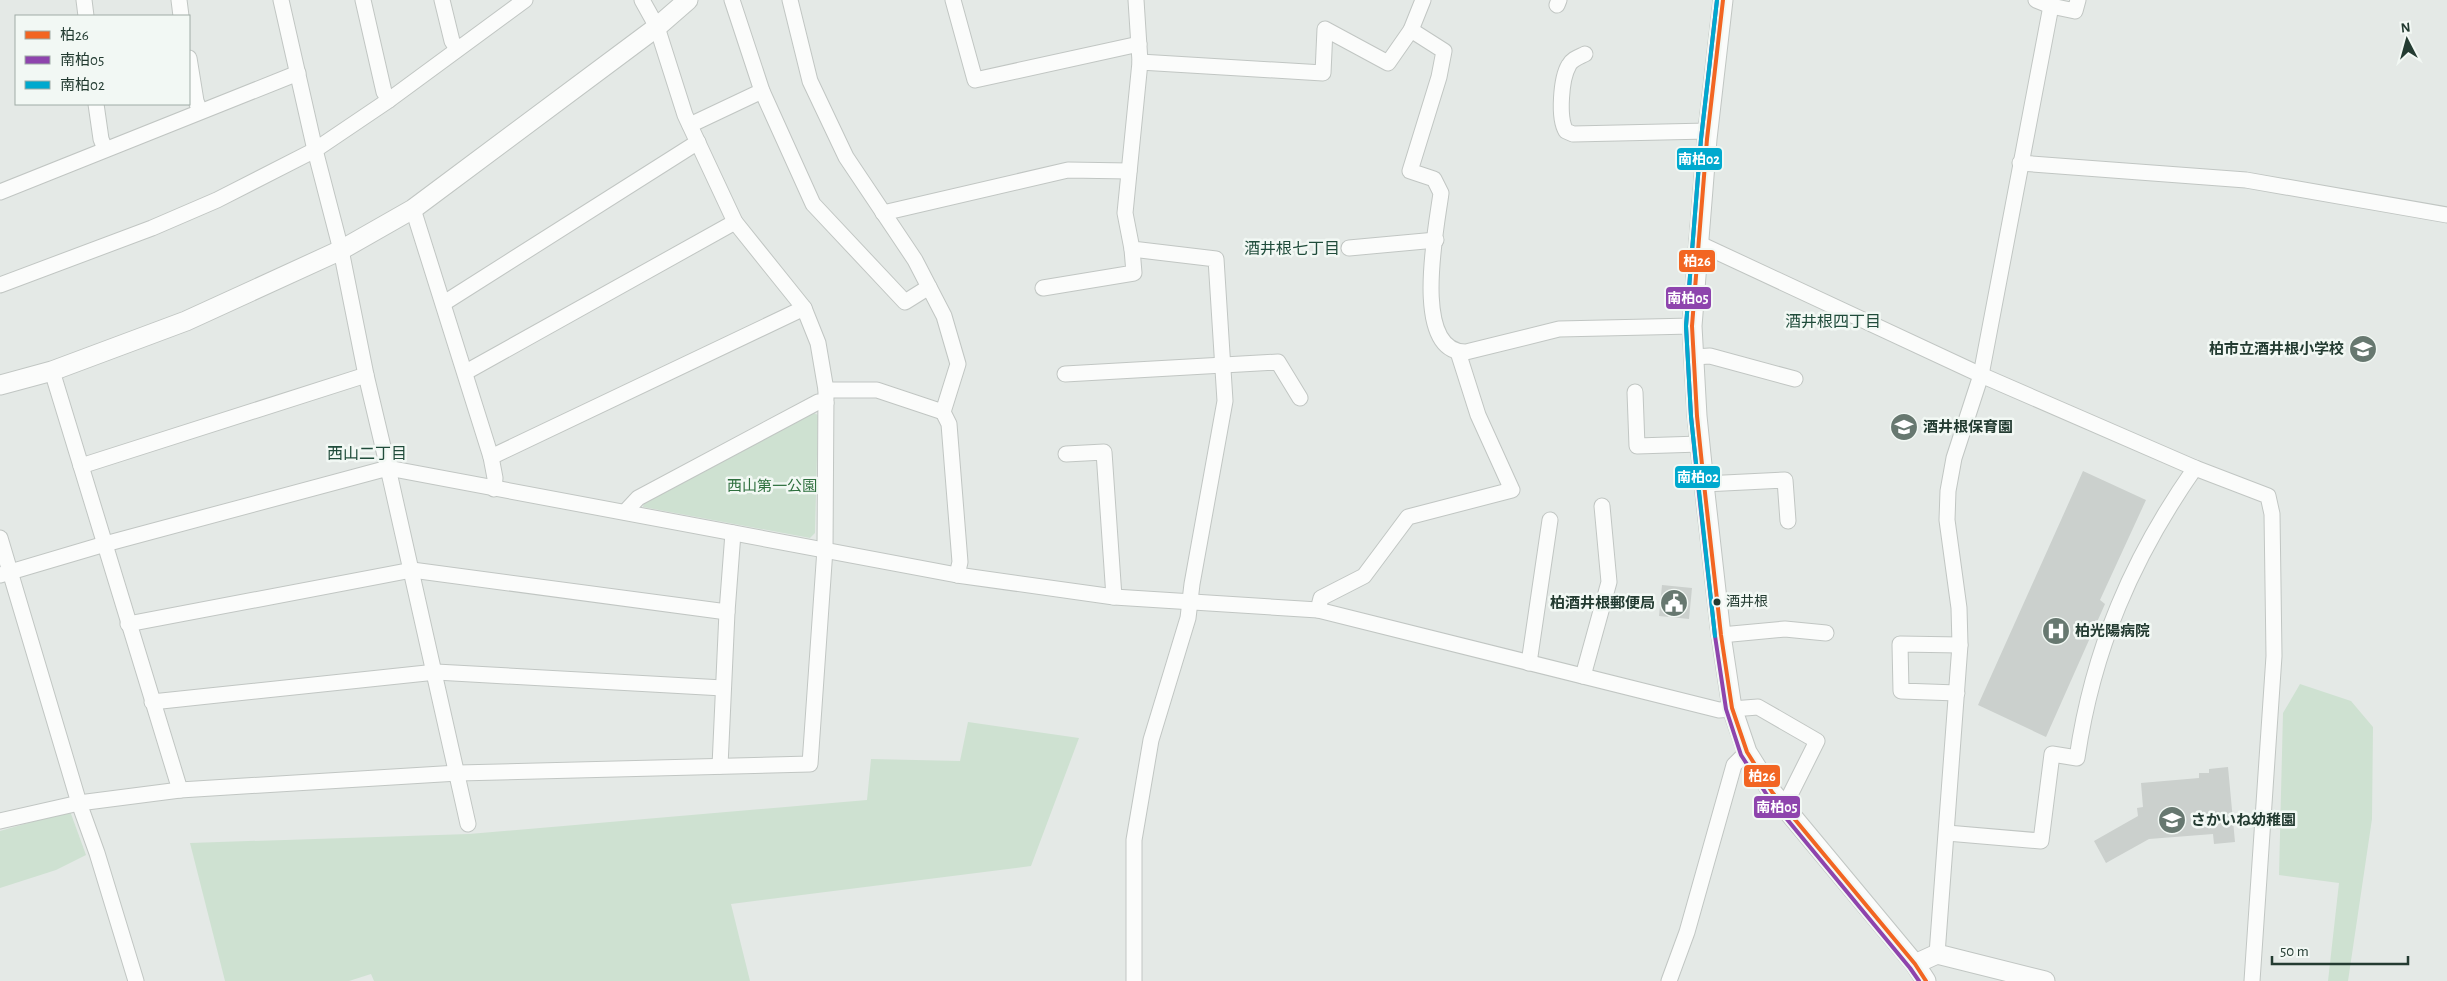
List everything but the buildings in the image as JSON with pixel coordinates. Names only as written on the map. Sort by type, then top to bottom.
[{"type":"street","points":[[84,0],[86,15]]},
{"type":"street","points":[[178,0],[181,15]]},
{"type":"street","points":[[280,0],[315,150],[341,250],[366,375],[436,672],[468,824]]},
{"type":"street","points":[[363,0],[384,92],[389,100]]},
{"type":"street","points":[[442,0],[452,41],[457,49]]},
{"type":"street","points":[[0,821],[79,803],[180,790],[458,773],[810,764],[824,549],[826,396],[818,343],[804,308],[735,222],[690,125],[657,28],[642,0]]},
{"type":"street","points":[[0,385],[52,370],[186,321],[341,250],[413,209],[657,28],[688,0]]},
{"type":"street","points":[[732,0],[762,91],[814,204],[904,302],[929,287]]},
{"type":"street","points":[[790,0],[810,80],[846,157],[915,260],[944,316],[958,364],[944,412],[950,432],[960,562],[957,574]]},
{"type":"street","points":[[953,0],[975,80],[1139,44]]},
{"type":"street","points":[[1043,288],[1134,273],[1132,248],[1125,213],[1140,62],[1136,0]]},
{"type":"street","points":[[1140,62],[1323,73],[1325,29],[1388,63],[1411,30],[1423,0]]},
{"type":"street","points":[[1723,0],[1708,131],[1692,326],[1704,484],[1721,634],[1732,708],[1747,752],[1756,768],[1784,807],[1915,964],[1926,981]]},
{"type":"street","points":[[2036,0],[2051,6],[2075,11],[2078,0]]},
{"type":"street","points":[[0,285],[193,210],[315,150],[389,100],[523,1]]},
{"type":"street","points":[[1937,954],[1960,645],[1959,608],[1947,520],[1948,491],[1954,458],[1980,374],[2051,6]]},
{"type":"street","points":[[1318,610],[1321,598],[1364,576],[1408,517],[1512,490],[1478,416],[1458,352],[1436,332],[1432,315],[1430,297],[1440,193],[1434,179],[1410,171],[1439,77],[1444,51],[1411,30]]},
{"type":"street","points":[[1585,54],[1572,61],[1564,76],[1561,118],[1566,131],[1573,134],[1708,131]]},
{"type":"street","points":[[190,63],[200,111]]},
{"type":"street","points":[[0,192],[298,73]]},
{"type":"street","points":[[690,125],[762,91]]},
{"type":"street","points":[[96,105],[101,139],[105,149]]},
{"type":"street","points":[[444,303],[698,142]]},
{"type":"street","points":[[2020,163],[2246,180],[2447,215]]},
{"type":"street","points":[[883,212],[1068,170],[1129,171]]},
{"type":"street","points":[[413,209],[466,372],[491,457],[495,478],[494,489]]},
{"type":"street","points":[[466,372],[735,222]]},
{"type":"street","points":[[1349,248],[1436,240]]},
{"type":"street","points":[[1700,244],[1980,374],[2195,468],[2268,496],[2272,514],[2274,656],[2252,981]]},
{"type":"street","points":[[1132,248],[1216,259],[1225,401],[1188,618],[1151,740],[1134,840],[1134,981]]},
{"type":"street","points":[[491,457],[804,308]]},
{"type":"street","points":[[1458,352],[1559,329],[1692,326]]},
{"type":"street","points":[[1694,357],[1710,356],[1795,378]]},
{"type":"street","points":[[1065,374],[1278,362],[1300,398]]},
{"type":"street","points":[[52,370],[180,790]]},
{"type":"street","points":[[81,466],[366,375]]},
{"type":"street","points":[[625,512],[638,498],[826,396],[877,390],[944,412]]},
{"type":"street","points":[[1635,392],[1638,446],[1700,444]]},
{"type":"street","points":[[1066,454],[1104,452],[1114,596]]},
{"type":"street","points":[[5,573],[105,544],[388,468],[957,574],[1114,596],[1318,610],[1719,710],[1758,707],[1817,742],[1784,807]]},
{"type":"street","points":[[1946,833],[2041,841],[2052,754],[2077,758],[2092,678],[2114,611],[2148,540],[2165,511],[2195,468]]},
{"type":"street","points":[[1704,484],[1785,480],[1788,521]]},
{"type":"street","points":[[1583,676],[1608,582],[1602,506]]},
{"type":"street","points":[[1529,663],[1550,520]]},
{"type":"street","points":[[720,766],[726,612],[733,533]]},
{"type":"street","points":[[0,538],[5,573],[97,854],[136,981]]},
{"type":"street","points":[[128,624],[412,570],[726,612]]},
{"type":"street","points":[[1721,634],[1785,629],[1826,633]]},
{"type":"street","points":[[1957,693],[1900,692],[1900,644],[1960,645]]},
{"type":"street","points":[[152,702],[436,672],[723,688]]},
{"type":"street","points":[[1669,981],[1687,932],[1734,765],[1747,752]]},
{"type":"street","points":[[1915,964],[1937,954],[2045,981]]},
{"type":"green space","name":"西山第一公園","points":[[814,413],[818,415],[815,533],[810,538],[643,507],[644,502]]},
{"type":"green space","points":[[2300,684],[2351,701],[2373,727],[2372,819],[2348,981],[2328,981],[2339,883],[2279,875],[2283,713]]},
{"type":"green space","points":[[968,722],[1079,738],[1031,866],[731,904],[750,981],[374,981],[371,974],[349,981],[225,981],[190,843],[469,834],[867,800],[871,759],[960,761]]},
{"type":"green space","points":[[70,811],[86,855],[56,870],[0,888],[0,831]]},
{"type":"transit line","name":"南柏05","points":[[1717,0],[1701,139],[1686,326],[1691,416],[1698,485],[1715,636],[1726,709],[1741,755],[1767,795],[1919,981]]},
{"type":"transit line","name":"南柏02","points":[[1715,636],[1691,417],[1686,326],[1701,139],[1717,0]]},
{"type":"transit line","name":"柏26","points":[[1723,0],[1707,139],[1692,326],[1697,416],[1704,484],[1721,635],[1732,708],[1747,752],[1772,792],[1915,964],[1926,981]]},
{"type":"place","name":"柏市立酒井根小学校","points":[[2363,349]]},
{"type":"place","name":"酒井根保育園","points":[[1904,427]]},
{"type":"place","name":"酒井根","points":[[1717,602]]},
{"type":"place","name":"柏酒井根郵便局","points":[[1674,603]]},
{"type":"place","name":"柏光陽病院","points":[[2056,631]]},
{"type":"place","name":"さかいね幼稚園","points":[[2172,820]]},
{"type":"district","name":"酒井根七丁目","points":[[1292,249]]},
{"type":"district","name":"酒井根四丁目","points":[[1833,322]]},
{"type":"district","name":"西山二丁目","points":[[367,454]]}]
